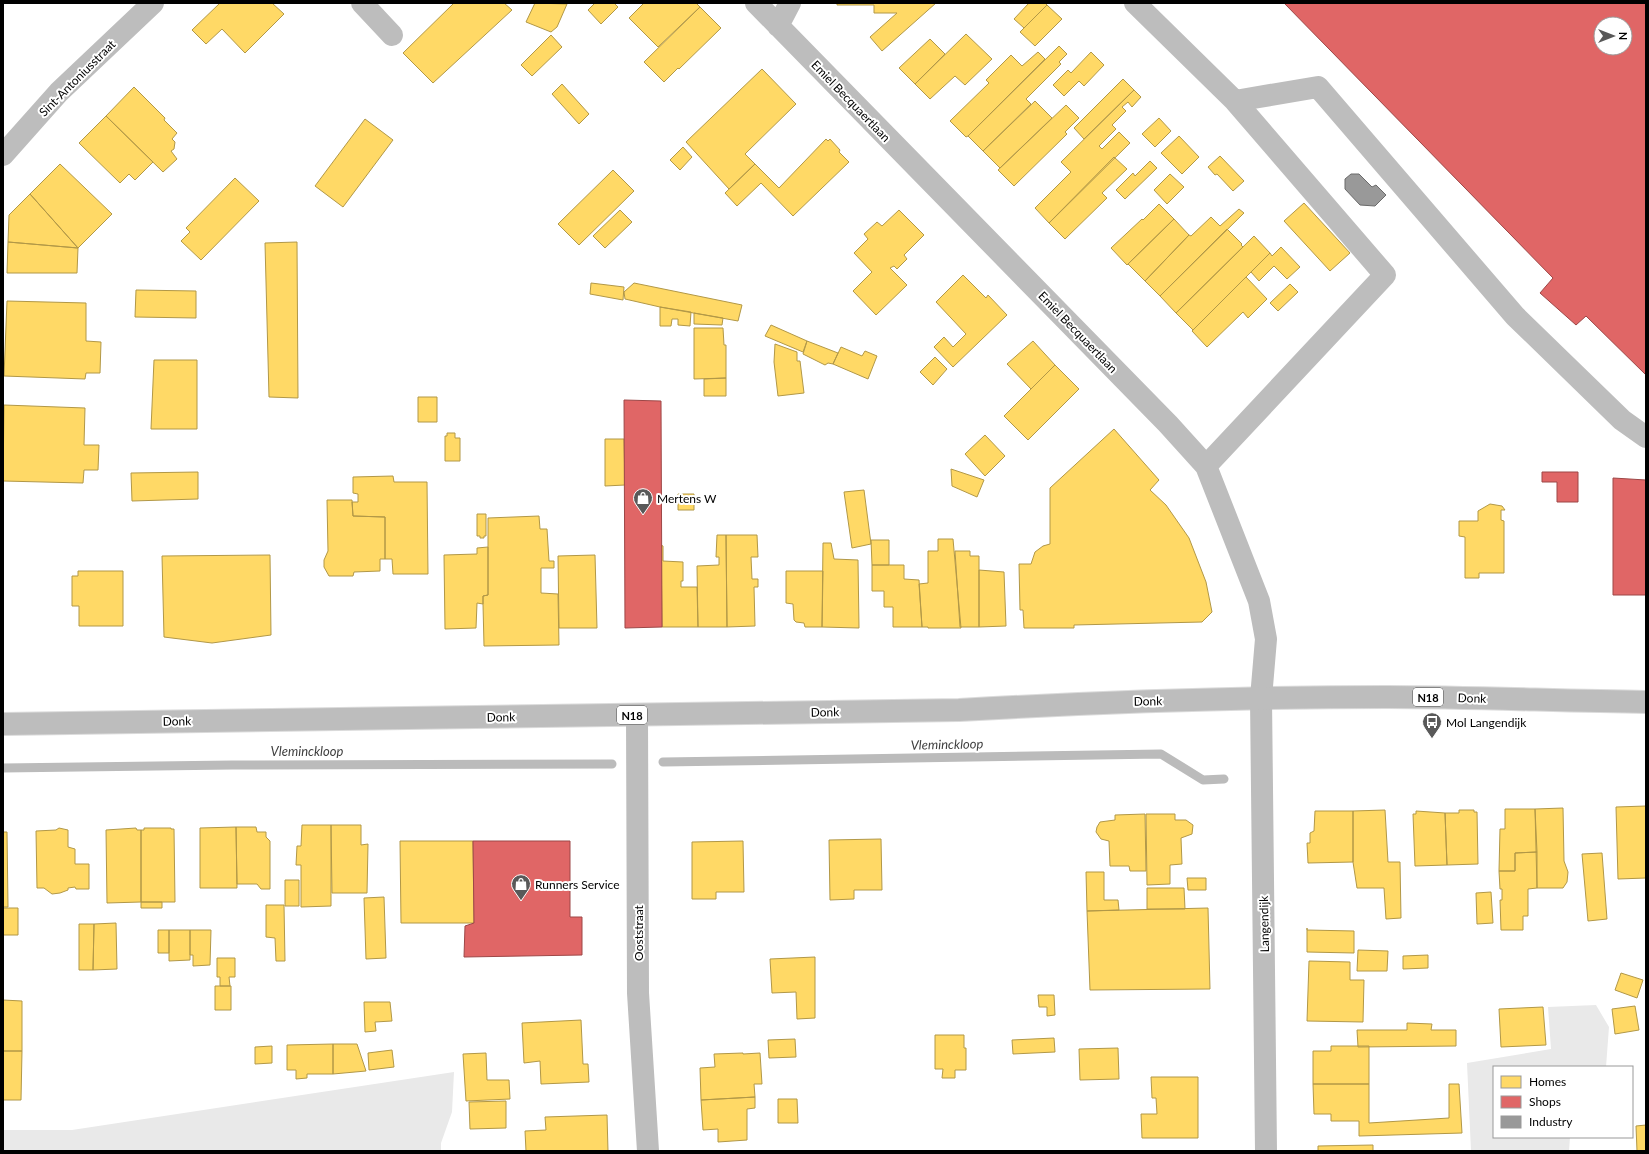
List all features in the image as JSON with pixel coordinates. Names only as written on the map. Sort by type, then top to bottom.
[{"type":"street","name":"Sint-Antoniusstraat","points":[[3,155],[59,92],[153,3]]},
{"type":"street","points":[[362,3],[392,35]]},
{"type":"street","name":"Emiel Becquaertlaan","points":[[756,3],[1168,424],[1206,466],[1259,601],[1266,639],[1261,698]]},
{"type":"street","points":[[778,26],[790,3]]},
{"type":"street","points":[[1135,3],[1235,101],[1386,275],[1206,466]]},
{"type":"street","points":[[1235,101],[1318,88],[1515,316],[1622,420],[1646,437]]},
{"type":"street","name":"Donk","points":[[3,724],[959,710],[1108,702],[1261,698],[1455,698],[1646,702]]},
{"type":"street","name":"Langendijk","points":[[1261,698],[1266,1151]]},
{"type":"street","name":"Ooststraat","points":[[637,715],[638,993],[648,1151]]},
{"type":"shaded area","points":[[1596,1005],[1609,1027],[1606,1066],[1493,1066],[1493,1138],[1570,1138],[1569,1151],[1471,1151],[1467,1063],[1551,1049],[1548,1007]]},
{"type":"shaded area","points":[[454,1072],[452,1112],[441,1143],[441,1151],[3,1151],[3,1130],[72,1130]]},
{"type":"building: Homes","points":[[220,3],[272,3],[284,14],[245,53],[222,29],[206,44],[192,30]]},
{"type":"building: Homes","points":[[454,3],[504,3],[512,10],[433,83],[403,53]]},
{"type":"building: Homes","points":[[535,3],[567,4],[557,27],[551,32],[526,22]]},
{"type":"building: Homes","points":[[595,3],[614,3],[618,7],[601,24],[588,10]]},
{"type":"building: Homes","points":[[644,3],[696,3],[700,7],[658,47],[629,18]]},
{"type":"building: Homes","points":[[837,3],[936,3],[882,51],[870,37],[897,13],[874,13],[874,5],[837,5]]},
{"type":"building: Homes","points":[[1029,3],[1045,3],[1047,5],[1024,28],[1014,19]]},
{"type":"building: Homes","points":[[1047,5],[1062,19],[1035,46],[1020,32]]},
{"type":"building: Homes","points":[[700,7],[721,28],[664,82],[644,62]]},
{"type":"building: Homes","points":[[966,34],[992,59],[965,85],[955,76],[930,99],[915,84]]},
{"type":"building: Homes","points":[[551,35],[562,47],[532,76],[521,65]]},
{"type":"building: Homes","points":[[930,39],[945,54],[915,84],[899,68]]},
{"type":"building: Homes","points":[[1059,46],[1067,54],[1059,62],[1061,64],[1026,99],[1031,104],[983,151],[968,136]]},
{"type":"building: Homes","points":[[1038,52],[1045,59],[968,136],[966,137],[950,121],[989,83],[986,80],[1011,55],[1022,66]]},
{"type":"building: Homes","points":[[1091,52],[1104,65],[1084,86],[1079,81],[1064,96],[1053,85],[1068,70],[1071,73]]},
{"type":"building: Homes","points":[[762,69],[796,104],[745,154],[755,164],[729,189],[686,142]]},
{"type":"building: Homes","points":[[1123,79],[1134,90],[1084,139],[1074,128]]},
{"type":"building: Homes","points":[[562,84],[589,114],[579,124],[552,94]]},
{"type":"building: Homes","points":[[134,87],[165,118],[164,120],[177,133],[172,139],[175,142],[174,149],[171,151],[177,159],[163,172],[106,116]]},
{"type":"building: Homes","points":[[1134,90],[1141,97],[1132,107],[1128,102],[1122,107],[1126,111],[1112,125],[1116,129],[1099,146],[1102,149],[1119,132],[1130,143],[1049,223],[1035,208],[1071,172],[1061,162]]},
{"type":"building: Homes","points":[[1035,101],[1052,118],[1000,168],[983,151]]},
{"type":"building: Homes","points":[[1066,105],[1079,118],[1065,132],[1067,134],[1014,186],[998,170]]},
{"type":"building: Homes","points":[[106,116],[153,162],[135,180],[129,174],[120,183],[79,143]]},
{"type":"building: Homes","points":[[1159,118],[1171,131],[1155,147],[1142,134]]},
{"type":"building: Homes","points":[[365,119],[393,140],[343,207],[315,186]]},
{"type":"building: Homes","points":[[1179,136],[1199,157],[1182,174],[1161,153]]},
{"type":"building: Homes","points":[[826,139],[828,141],[830,139],[840,150],[839,152],[849,162],[793,216],[761,183],[737,206],[725,193],[755,164],[779,188]]},
{"type":"building: Homes","points":[[683,147],[692,157],[680,170],[670,160]]},
{"type":"building: Homes","points":[[1220,156],[1244,181],[1233,191],[1208,167]]},
{"type":"building: Homes","points":[[1114,157],[1127,169],[1102,193],[1107,198],[1065,239],[1049,223]]},
{"type":"building: Homes","points":[[1150,161],[1157,168],[1125,199],[1116,190],[1133,173],[1135,176]]},
{"type":"building: Homes","points":[[60,164],[112,214],[78,248],[30,194]]},
{"type":"building: Homes","points":[[613,170],[634,191],[579,245],[558,224]]},
{"type":"building: Homes","points":[[1170,174],[1184,187],[1167,204],[1154,190]]},
{"type":"building: Homes","points":[[235,178],[259,201],[201,260],[181,241],[190,232],[186,228]]},
{"type":"building: Homes","points":[[30,194],[78,248],[8,242],[9,215]]},
{"type":"building: Homes","points":[[1304,203],[1350,253],[1330,271],[1284,221]]},
{"type":"building: Homes","points":[[1159,204],[1174,219],[1127,265],[1111,248]]},
{"type":"building: Homes","points":[[1239,209],[1244,213],[1160,296],[1145,281],[1189,235],[1191,236],[1211,217],[1220,226]]},
{"type":"building: Homes","points":[[620,210],[632,222],[605,248],[593,236]]},
{"type":"building: Homes","points":[[899,210],[924,235],[904,255],[907,259],[897,269],[894,266],[890,268],[907,285],[876,315],[853,291],[872,272],[854,253],[868,239],[864,234],[877,222],[882,226]]},
{"type":"building: Homes","points":[[1174,219],[1189,235],[1145,281],[1128,264]]},
{"type":"building: Homes","points":[[1227,229],[1242,244],[1241,245],[1243,247],[1176,313],[1160,296]]},
{"type":"building: Homes","points":[[1254,236],[1270,253],[1193,330],[1176,313]]},
{"type":"building: Homes","points":[[8,242],[78,248],[77,273],[7,273]]},
{"type":"building: Homes","points":[[297,242],[298,398],[269,397],[265,243]]},
{"type":"building: Homes","points":[[1281,247],[1300,267],[1287,279],[1274,266],[1259,281],[1251,272],[1270,253],[1272,256]]},
{"type":"building: Homes","points":[[963,275],[986,298],[988,295],[1007,315],[953,367],[934,347],[944,337],[953,347],[966,334],[936,302]]},
{"type":"building: Homes","points":[[1246,277],[1267,299],[1248,318],[1243,312],[1207,347],[1192,331]]},
{"type":"building: Homes","points":[[591,283],[624,287],[623,300],[590,294]]},
{"type":"building: Homes","points":[[634,283],[742,305],[738,321],[625,299],[624,292]]},
{"type":"building: Homes","points":[[1290,284],[1298,292],[1278,311],[1270,303]]},
{"type":"building: Homes","points":[[136,290],[196,291],[196,318],[135,317]]},
{"type":"building: Homes","points":[[7,301],[86,303],[86,341],[101,342],[100,373],[86,373],[85,379],[4,376]]},
{"type":"building: Homes","points":[[660,307],[691,312],[690,326],[678,325],[678,319],[672,319],[671,326],[660,326]]},
{"type":"building: Homes","points":[[694,313],[723,318],[722,325],[694,324]]},
{"type":"building: Homes","points":[[771,325],[807,341],[803,352],[765,336]]},
{"type":"building: Homes","points":[[694,328],[723,328],[724,345],[726,345],[726,378],[694,379]]},
{"type":"building: Homes","points":[[807,341],[838,353],[833,364],[828,363],[825,365],[803,354]]},
{"type":"building: Homes","points":[[1033,341],[1055,365],[1031,389],[1007,364]]},
{"type":"building: Homes","points":[[775,344],[797,352],[797,361],[800,361],[804,393],[778,396],[774,362]]},
{"type":"building: Homes","points":[[841,347],[862,356],[865,351],[877,356],[868,379],[833,364]]},
{"type":"building: Homes","points":[[935,357],[947,369],[933,385],[920,372]]},
{"type":"building: Homes","points":[[154,360],[197,360],[197,429],[151,429]]},
{"type":"building: Homes","points":[[1055,365],[1079,389],[1028,440],[1004,416]]},
{"type":"building: Homes","points":[[726,378],[726,396],[704,396],[704,379]]},
{"type":"building: Homes","points":[[418,397],[437,397],[437,422],[418,422]]},
{"type":"building: Homes","points":[[4,405],[85,408],[84,445],[99,445],[98,470],[84,470],[83,483],[3,481]]},
{"type":"building: Homes","points":[[1114,429],[1159,480],[1150,490],[1166,505],[1189,538],[1206,582],[1212,612],[1202,622],[1074,625],[1074,628],[1024,628],[1023,610],[1020,610],[1019,564],[1031,564],[1035,552],[1043,546],[1050,544],[1050,488]]},
{"type":"building: Homes","points":[[447,433],[455,433],[455,438],[460,438],[460,461],[445,461],[445,436],[447,436]]},
{"type":"building: Homes","points":[[985,435],[1005,456],[985,476],[965,454]]},
{"type":"building: Homes","points":[[605,439],[624,439],[625,485],[605,486]]},
{"type":"building: Homes","points":[[951,469],[984,480],[977,497],[952,486]]},
{"type":"building: Homes","points":[[198,472],[198,499],[132,501],[131,473]]},
{"type":"building: Homes","points":[[393,476],[394,482],[427,482],[428,574],[393,574],[392,559],[385,559],[385,517],[353,516],[352,502],[358,502],[358,494],[353,493],[353,477]]},
{"type":"building: Homes","points":[[864,490],[871,544],[852,548],[844,492]]},
{"type":"building: Homes","points":[[678,494],[694,494],[694,510],[678,510]]},
{"type":"building: Homes","points":[[327,500],[352,500],[353,516],[385,517],[385,559],[380,559],[380,571],[354,572],[353,576],[329,576],[324,567],[324,560],[328,551]]},
{"type":"building: Homes","points":[[1490,504],[1502,506],[1505,510],[1501,510],[1501,520],[1504,521],[1504,573],[1479,573],[1479,578],[1465,578],[1465,537],[1459,536],[1459,521],[1478,521],[1478,511]]},
{"type":"building: Homes","points":[[477,514],[486,514],[486,536],[484,536],[484,538],[477,536]]},
{"type":"building: Homes","points":[[539,516],[540,529],[547,529],[549,561],[554,561],[554,568],[541,568],[541,593],[558,594],[559,645],[484,646],[483,596],[488,595],[488,518]]},
{"type":"building: Homes","points":[[717,535],[726,535],[727,627],[698,627],[697,566],[719,565],[719,557],[716,557]]},
{"type":"building: Homes","points":[[726,535],[757,535],[758,557],[751,557],[752,579],[758,579],[758,587],[754,587],[755,626],[727,627]]},
{"type":"building: Homes","points":[[938,539],[953,539],[961,628],[922,627],[919,584],[928,583],[928,551],[938,551]]},
{"type":"building: Homes","points":[[871,540],[889,540],[889,565],[872,565]]},
{"type":"building: Homes","points":[[823,543],[831,543],[834,559],[858,560],[859,628],[822,627]]},
{"type":"building: Homes","points":[[661,545],[663,546],[663,561],[683,562],[683,581],[681,581],[681,587],[697,587],[698,627],[662,627]]},
{"type":"building: Homes","points":[[488,547],[488,595],[483,596],[483,604],[477,603],[476,628],[445,629],[444,555],[477,554],[477,548]]},
{"type":"building: Homes","points":[[955,551],[970,551],[970,556],[979,556],[979,627],[960,627]]},
{"type":"building: Homes","points":[[270,555],[271,635],[212,643],[164,637],[162,556]]},
{"type":"building: Homes","points":[[595,555],[597,628],[559,628],[558,556]]},
{"type":"building: Homes","points":[[872,565],[904,565],[904,579],[919,580],[922,627],[893,627],[893,607],[884,607],[884,591],[872,591]]},
{"type":"building: Homes","points":[[979,570],[1004,572],[1006,626],[979,627]]},
{"type":"building: Homes","points":[[78,571],[123,571],[123,626],[79,626],[79,606],[72,606],[72,576],[78,576]]},
{"type":"building: Homes","points":[[786,571],[823,571],[822,627],[805,627],[804,623],[796,622],[794,620],[793,604],[786,603]]},
{"type":"building: Homes","points":[[1646,806],[1646,878],[1618,879],[1616,807]]},
{"type":"building: Homes","points":[[1563,808],[1564,861],[1568,872],[1567,882],[1563,888],[1537,888],[1535,809]]},
{"type":"building: Homes","points":[[1505,809],[1535,809],[1537,852],[1515,853],[1515,871],[1499,871],[1500,829],[1505,829]]},
{"type":"building: Homes","points":[[1385,810],[1388,862],[1400,862],[1401,918],[1386,919],[1384,888],[1357,888],[1353,862],[1353,811]]},
{"type":"building: Homes","points":[[1459,810],[1474,810],[1474,812],[1477,812],[1478,864],[1447,865],[1445,813],[1459,813]]},
{"type":"building: Homes","points":[[1315,811],[1353,811],[1353,862],[1308,863],[1307,843],[1310,843],[1310,833],[1314,831]]},
{"type":"building: Homes","points":[[1416,811],[1445,813],[1447,865],[1415,866],[1413,814],[1416,814]]},
{"type":"building: Homes","points":[[1145,814],[1146,871],[1130,871],[1129,866],[1110,866],[1109,841],[1101,839],[1096,832],[1100,822],[1115,820],[1115,815]]},
{"type":"building: Homes","points":[[1146,814],[1175,814],[1175,820],[1186,820],[1193,825],[1192,834],[1181,838],[1182,864],[1170,865],[1170,884],[1147,885]]},
{"type":"building: Homes","points":[[302,825],[331,825],[331,906],[301,907],[301,865],[296,865],[297,846],[301,846]]},
{"type":"building: Homes","points":[[331,825],[361,825],[361,845],[368,844],[367,893],[332,893]]},
{"type":"building: Homes","points":[[236,827],[237,888],[200,888],[200,828]]},
{"type":"building: Homes","points":[[236,827],[256,827],[257,832],[266,832],[266,837],[270,841],[270,889],[261,889],[257,884],[237,884]]},
{"type":"building: Homes","points":[[59,828],[68,830],[68,847],[75,849],[75,864],[89,864],[89,889],[76,889],[75,887],[68,888],[68,890],[60,893],[52,894],[44,888],[37,888],[36,831],[56,830]]},
{"type":"building: Homes","points":[[136,828],[137,830],[141,830],[141,902],[107,903],[106,830]]},
{"type":"building: Homes","points":[[144,828],[174,829],[175,902],[141,902],[141,830],[144,830]]},
{"type":"building: Homes","points":[[3,832],[7,832],[8,907],[3,907]]},
{"type":"building: Homes","points":[[881,839],[882,890],[854,890],[854,899],[830,900],[829,840]]},
{"type":"building: Homes","points":[[400,841],[473,841],[474,923],[401,923]]},
{"type":"building: Homes","points":[[743,841],[744,892],[716,892],[716,899],[692,899],[692,842]]},
{"type":"building: Homes","points":[[1537,852],[1537,888],[1528,889],[1528,916],[1523,916],[1523,930],[1501,930],[1500,900],[1502,900],[1502,889],[1500,889],[1499,871],[1515,871],[1515,853]]},
{"type":"building: Homes","points":[[1602,853],[1607,919],[1588,921],[1582,854]]},
{"type":"building: Homes","points":[[1086,872],[1104,872],[1104,900],[1118,900],[1119,910],[1087,911]]},
{"type":"building: Homes","points":[[1187,878],[1206,878],[1206,890],[1188,890]]},
{"type":"building: Homes","points":[[285,880],[299,880],[299,906],[285,906]]},
{"type":"building: Homes","points":[[1147,888],[1184,888],[1185,909],[1147,909]]},
{"type":"building: Homes","points":[[1491,892],[1493,923],[1477,924],[1476,893]]},
{"type":"building: Homes","points":[[384,897],[386,958],[366,959],[364,898]]},
{"type":"building: Homes","points":[[141,902],[162,902],[162,908],[141,908]]},
{"type":"building: Homes","points":[[266,905],[284,905],[285,961],[276,961],[275,938],[266,937]]},
{"type":"building: Homes","points":[[3,908],[18,908],[18,935],[3,935]]},
{"type":"building: Homes","points":[[1208,908],[1210,989],[1090,990],[1087,911]]},
{"type":"building: Homes","points":[[116,923],[117,969],[93,970],[94,924]]},
{"type":"building: Homes","points":[[79,924],[94,924],[93,970],[79,970]]},
{"type":"building: Homes","points":[[158,930],[169,930],[169,953],[158,953]]},
{"type":"building: Homes","points":[[169,930],[190,930],[190,960],[169,961]]},
{"type":"building: Homes","points":[[190,930],[211,930],[210,965],[193,966],[193,955],[190,955]]},
{"type":"building: Homes","points":[[1307,930],[1354,931],[1354,953],[1307,952]]},
{"type":"building: Homes","points":[[1358,950],[1388,951],[1387,971],[1357,971]]},
{"type":"building: Homes","points":[[1428,955],[1428,968],[1403,969],[1403,956]]},
{"type":"building: Homes","points":[[815,957],[815,1018],[797,1019],[796,992],[772,993],[770,959]]},
{"type":"building: Homes","points":[[217,958],[235,958],[235,977],[229,977],[230,986],[220,986],[220,977],[217,977]]},
{"type":"building: Homes","points":[[1309,961],[1350,962],[1350,980],[1364,980],[1363,1022],[1307,1021]]},
{"type":"building: Homes","points":[[1621,973],[1643,980],[1637,998],[1615,990]]},
{"type":"building: Homes","points":[[215,986],[231,986],[231,1010],[215,1010]]},
{"type":"building: Homes","points":[[1038,995],[1054,995],[1055,1015],[1047,1016],[1047,1007],[1039,1007]]},
{"type":"building: Homes","points":[[3,1000],[22,1001],[22,1051],[3,1051]]},
{"type":"building: Homes","points":[[364,1002],[390,1002],[392,1021],[375,1022],[376,1031],[365,1032]]},
{"type":"building: Homes","points":[[1635,1006],[1639,1030],[1615,1034],[1612,1009]]},
{"type":"building: Homes","points":[[1543,1007],[1546,1045],[1501,1047],[1499,1009]]},
{"type":"building: Homes","points":[[581,1020],[583,1064],[588,1064],[589,1082],[541,1084],[540,1061],[524,1063],[522,1023]]},
{"type":"building: Homes","points":[[1407,1023],[1432,1024],[1431,1030],[1456,1030],[1456,1046],[1358,1047],[1357,1030],[1407,1030]]},
{"type":"building: Homes","points":[[935,1035],[964,1035],[964,1048],[966,1048],[966,1070],[955,1070],[955,1078],[942,1078],[943,1069],[935,1069]]},
{"type":"building: Homes","points":[[1054,1038],[1055,1052],[1013,1054],[1012,1040]]},
{"type":"building: Homes","points":[[795,1039],[796,1057],[769,1058],[768,1040]]},
{"type":"building: Homes","points":[[333,1044],[333,1074],[307,1074],[307,1078],[296,1079],[296,1070],[287,1070],[287,1045]]},
{"type":"building: Homes","points":[[333,1044],[357,1044],[366,1071],[333,1074]]},
{"type":"building: Homes","points":[[272,1046],[272,1063],[255,1064],[255,1047]]},
{"type":"building: Homes","points":[[1331,1046],[1369,1046],[1369,1084],[1313,1084],[1313,1051],[1331,1051]]},
{"type":"building: Homes","points":[[1118,1048],[1119,1079],[1080,1080],[1079,1049]]},
{"type":"building: Homes","points":[[392,1050],[394,1067],[369,1070],[368,1053]]},
{"type":"building: Homes","points":[[3,1051],[22,1051],[21,1100],[3,1100]]},
{"type":"building: Homes","points":[[486,1053],[487,1080],[509,1080],[510,1099],[466,1101],[463,1054]]},
{"type":"building: Homes","points":[[760,1053],[762,1084],[754,1084],[755,1097],[701,1100],[700,1068],[715,1067],[714,1054]]},
{"type":"building: Homes","points":[[1151,1077],[1198,1077],[1198,1138],[1142,1138],[1141,1114],[1157,1114],[1156,1098],[1152,1098]]},
{"type":"building: Homes","points":[[1313,1084],[1369,1084],[1369,1123],[1449,1118],[1449,1084],[1459,1084],[1462,1133],[1359,1136],[1359,1121],[1331,1121],[1331,1114],[1314,1114]]},
{"type":"building: Homes","points":[[755,1097],[755,1108],[747,1109],[747,1140],[718,1142],[718,1129],[703,1130],[701,1100]]},
{"type":"building: Homes","points":[[778,1099],[797,1099],[798,1123],[778,1123]]},
{"type":"building: Homes","points":[[506,1101],[506,1128],[470,1129],[469,1102]]},
{"type":"building: Homes","points":[[607,1115],[608,1151],[526,1151],[525,1131],[546,1130],[545,1117]]},
{"type":"building: Homes","points":[[1646,1125],[1646,1151],[1637,1151],[1636,1126]]},
{"type":"building: Homes","points":[[1373,1145],[1373,1151],[1318,1151],[1318,1146]]},
{"type":"building: Shops","points":[[1284,3],[1646,3],[1646,375],[1586,316],[1576,325],[1540,293],[1553,278]]},
{"type":"building: Shops","name":"Mertens W","points":[[624,400],[661,401],[662,627],[625,628]]},
{"type":"building: Shops","points":[[1542,472],[1578,472],[1578,502],[1557,502],[1557,482],[1542,482]]},
{"type":"building: Shops","points":[[1613,478],[1646,480],[1646,595],[1613,595]]},
{"type":"building: Shops","name":"Runners Service","points":[[473,841],[570,841],[570,917],[582,917],[582,955],[464,957],[465,926],[474,923]]},
{"type":"building: Industry","points":[[1351,174],[1359,174],[1372,187],[1376,185],[1386,195],[1375,206],[1360,205],[1345,189],[1345,179]]},
{"type":"waterway","name":"Vleminckloop","points":[[663,762],[1161,754],[1203,780],[1224,779]]},
{"type":"waterway","name":"Vleminckloop","points":[[3,768],[232,765],[612,764]]},
{"type":"place","name":"Mertens W","points":[[643,515]]},
{"type":"place","name":"Mol Langendijk","points":[[1432,739]]},
{"type":"place","name":"Runners Service","points":[[521,901]]}]
